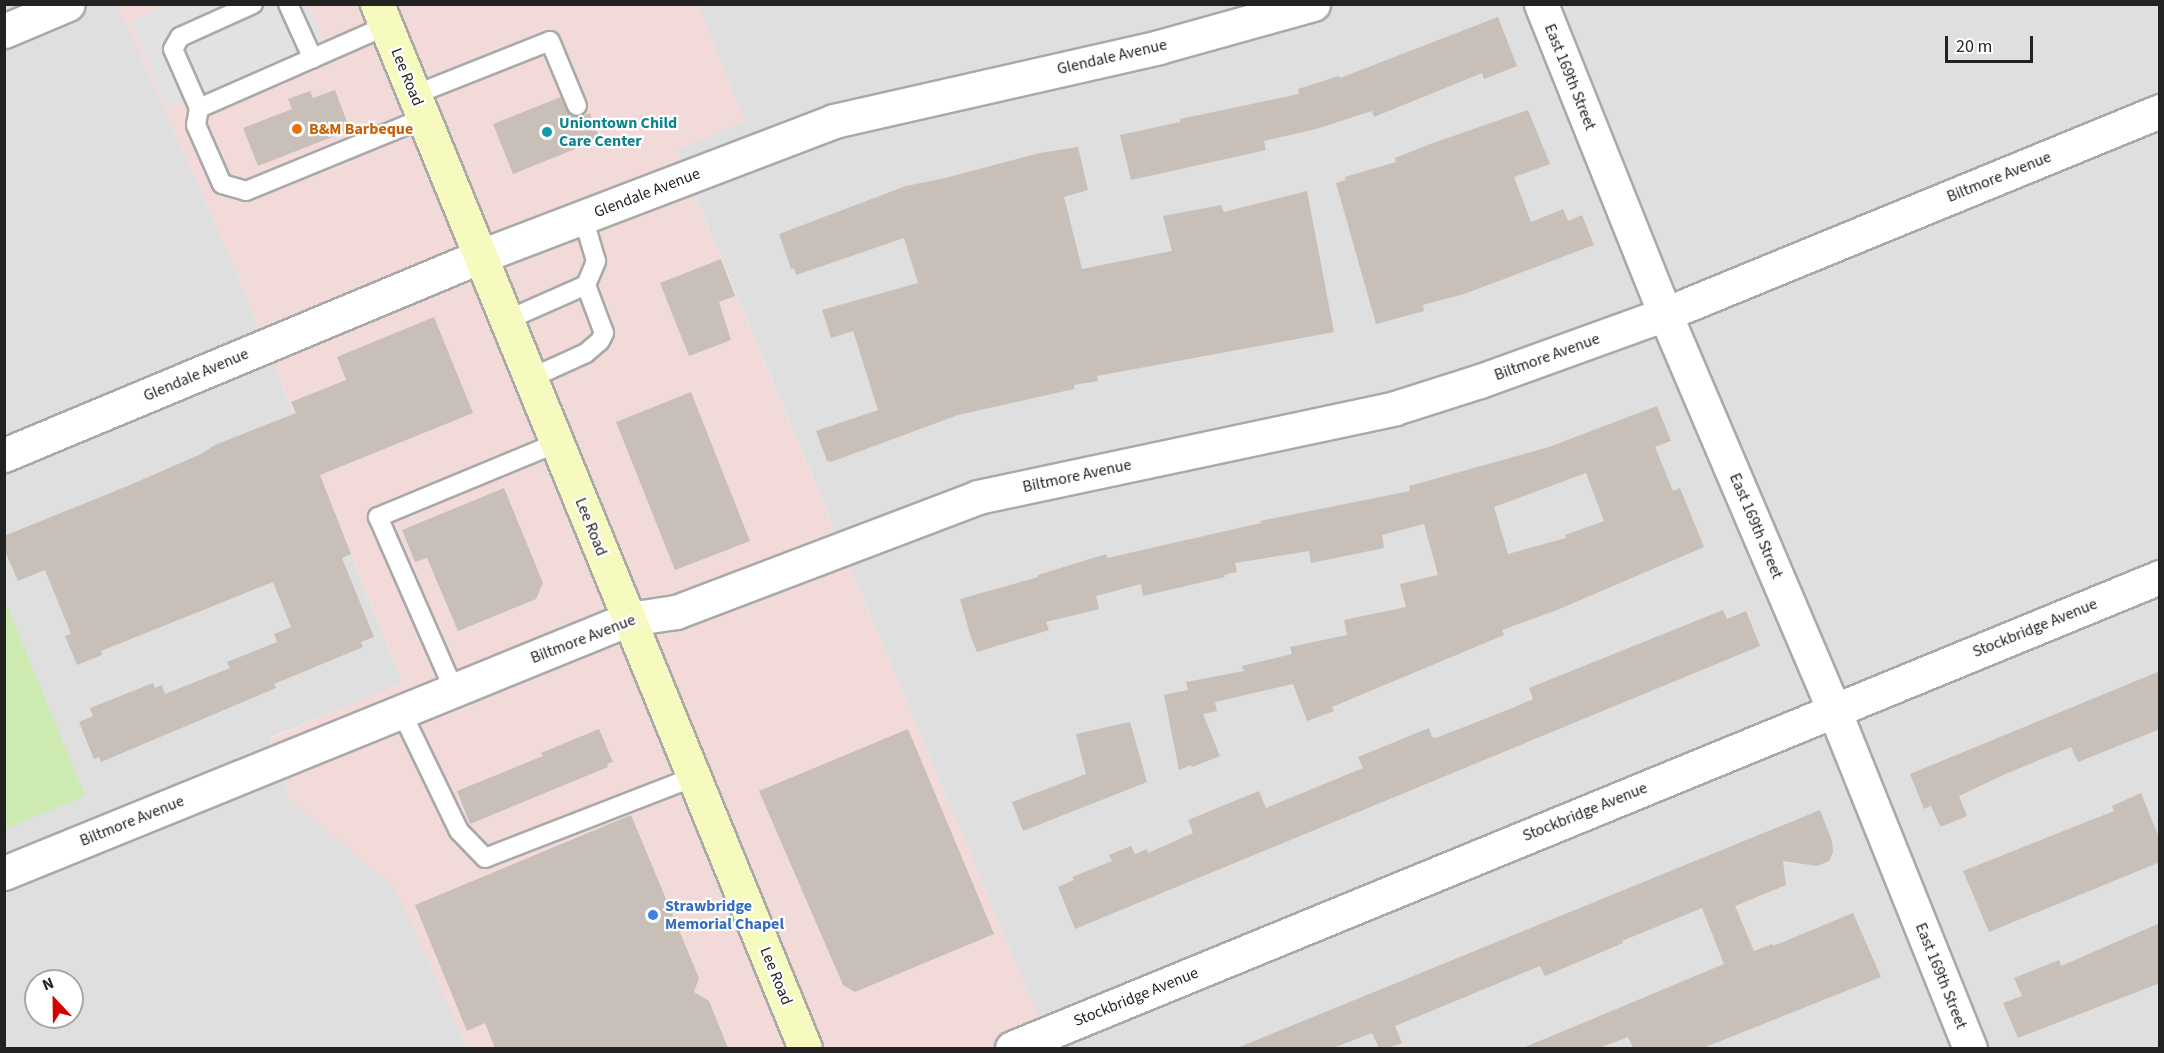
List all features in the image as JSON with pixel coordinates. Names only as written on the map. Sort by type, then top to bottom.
[{"type":"main road","name":"Lee Road","points":[[382,15],[806,1048]]},
{"type":"street","points":[[4,31],[68,4]]},
{"type":"street","name":"Glendale Avenue","points":[[4,455],[481,256],[834,121],[1159,47],[1313,4]]},
{"type":"street","name":"East 169th Street","points":[[1541,4],[1665,314],[1834,710],[1970,1048]]},
{"type":"street","name":"Biltmore Avenue","points":[[4,873],[629,619],[676,612],[978,497],[1395,408],[1479,381],[1665,314],[2160,111]]},
{"type":"street","name":"Stockbridge Avenue","points":[[1012,1048],[2160,577]]},
{"type":"lane","points":[[253,4],[180,37],[173,49],[199,108],[196,125],[222,184],[246,191],[550,41],[577,106]]},
{"type":"lane","points":[[288,4],[313,59]]},
{"type":"lane","points":[[199,108],[313,59],[382,15]]},
{"type":"lane","points":[[531,378],[586,354],[600,341],[604,333],[586,285],[596,261],[583,217]]},
{"type":"lane","points":[[507,320],[586,285]]},
{"type":"lane","points":[[454,690],[378,517],[557,443]]},
{"type":"lane","points":[[401,711],[459,831],[485,858],[694,777]]},
{"type":"shaded area","points":[[5,5],[118,5],[226,247],[403,683],[269,738],[290,799],[395,887],[468,1048],[5,1048]]},
{"type":"shaded area","points":[[118,5],[698,5],[744,121],[676,151],[1051,1048],[468,1048],[395,888],[290,799],[269,739],[403,682],[226,247]]},
{"type":"shaded area","points":[[169,5],[309,5],[325,43],[168,110],[130,21]]},
{"type":"shaded area","points":[[698,5],[2159,5],[2159,1048],[1051,1048],[676,150],[744,121]]},
{"type":"green space","points":[[5,600],[85,796],[4,829]]},
{"type":"building","points":[[1498,17],[1517,66],[1484,79],[1482,73],[1374,117],[1372,111],[1316,129],[1264,141],[1266,150],[1131,180],[1120,135],[1180,122],[1180,119],[1299,94],[1298,89],[1339,76],[1340,78]]},
{"type":"building","name":"B&M Barbeque","points":[[335,90],[350,130],[258,166],[243,128],[292,109],[288,99],[310,91],[313,98]]},
{"type":"building","name":"Uniontown Child Care Center","points":[[561,97],[571,115],[578,118],[590,113],[600,139],[513,174],[493,124]]},
{"type":"building","points":[[1528,110],[1550,164],[1514,177],[1531,222],[1563,209],[1568,221],[1582,215],[1594,245],[1464,294],[1423,305],[1424,311],[1376,324],[1336,183],[1346,180],[1345,177],[1396,162],[1395,158],[1433,143]]},
{"type":"building","points":[[1078,147],[1088,190],[1064,197],[1082,269],[1172,251],[1163,216],[1221,205],[1224,212],[1307,191],[1334,332],[1097,376],[1098,381],[1074,385],[1074,389],[958,415],[831,462],[827,461],[816,431],[878,410],[853,331],[831,338],[822,310],[918,283],[904,238],[796,275],[794,268],[791,269],[779,234],[906,186],[1040,153]]},
{"type":"building","points":[[721,259],[735,296],[719,302],[731,340],[689,356],[660,283]]},
{"type":"building","points":[[434,317],[473,413],[320,475],[351,554],[342,558],[374,637],[361,642],[363,647],[274,684],[276,688],[101,762],[99,757],[94,759],[79,722],[93,716],[90,708],[153,683],[155,688],[162,685],[165,694],[230,668],[227,662],[277,642],[274,634],[291,627],[273,582],[101,651],[102,655],[77,665],[65,636],[71,634],[45,570],[18,581],[4,549],[4,536],[130,485],[201,454],[215,445],[296,413],[291,402],[346,380],[337,357]]},
{"type":"building","points":[[691,392],[750,541],[675,570],[616,422]]},
{"type":"building","points":[[1657,406],[1671,441],[1655,447],[1673,491],[1680,488],[1704,547],[1557,610],[1502,630],[1504,635],[1332,707],[1334,711],[1307,721],[1293,684],[1215,702],[1217,711],[1203,714],[1220,756],[1192,767],[1191,765],[1179,770],[1164,695],[1188,690],[1186,682],[1244,671],[1242,666],[1292,654],[1290,647],[1347,635],[1344,620],[1406,607],[1400,584],[1438,575],[1424,524],[1382,535],[1384,548],[1311,563],[1309,551],[1235,563],[1237,572],[1224,575],[1225,577],[1143,596],[1141,584],[1096,596],[1099,609],[1046,622],[1049,630],[977,652],[971,638],[960,599],[1038,577],[1038,575],[1106,554],[1107,558],[1261,523],[1260,521],[1410,491],[1409,486],[1549,447]],"holes":[[[1586,473],[1604,521],[1565,535],[1566,538],[1508,554],[1494,507]]]},
{"type":"building","points":[[504,488],[543,583],[536,599],[458,631],[427,558],[415,562],[402,530]]},
{"type":"building","points":[[1723,610],[1727,619],[1746,611],[1760,646],[1075,929],[1058,887],[1074,880],[1072,877],[1112,861],[1109,855],[1131,846],[1135,854],[1147,849],[1148,853],[1193,833],[1188,820],[1259,791],[1266,808],[1363,768],[1358,757],[1429,728],[1432,737],[1436,738],[1515,707],[1533,699],[1529,688]]},
{"type":"building","points":[[2160,671],[2160,729],[2078,762],[2071,747],[2003,775],[1959,796],[1967,816],[1943,826],[1940,826],[1931,806],[1924,809],[1910,774]]},
{"type":"building","points":[[1130,722],[1147,782],[1023,831],[1012,802],[1086,774],[1076,734]]},
{"type":"building","points":[[599,729],[613,762],[607,764],[608,767],[470,824],[457,791],[543,756],[541,753]]},
{"type":"building","points":[[908,729],[994,934],[855,992],[843,985],[759,791]]},
{"type":"building","points":[[2141,793],[2160,840],[2160,862],[1989,932],[1963,871],[2114,811],[2112,806]]},
{"type":"building","points":[[1820,810],[1832,841],[1833,852],[1829,861],[1817,866],[1783,861],[1786,885],[1735,906],[1754,951],[1772,944],[1773,946],[1853,913],[1881,977],[1703,1048],[1633,1048],[1628,1037],[1599,1048],[1523,1048],[1724,964],[1702,908],[1545,976],[1540,966],[1395,1026],[1402,1043],[1388,1048],[1379,1048],[1372,1033],[1333,1048],[1237,1048]]},
{"type":"building","points":[[631,815],[699,978],[694,992],[709,1001],[728,1048],[495,1048],[485,1023],[467,1031],[415,905]]},
{"type":"building","points":[[2160,923],[2160,983],[2018,1038],[2003,1003],[2022,996],[2014,978],[2059,960],[2061,966]]},
{"type":"place","name":"B&M Barbeque","points":[[297,129]]},
{"type":"place","name":"Uniontown Child Care Center","points":[[547,132]]},
{"type":"place","name":"Strawbridge Memorial Chapel","points":[[653,915]]}]
